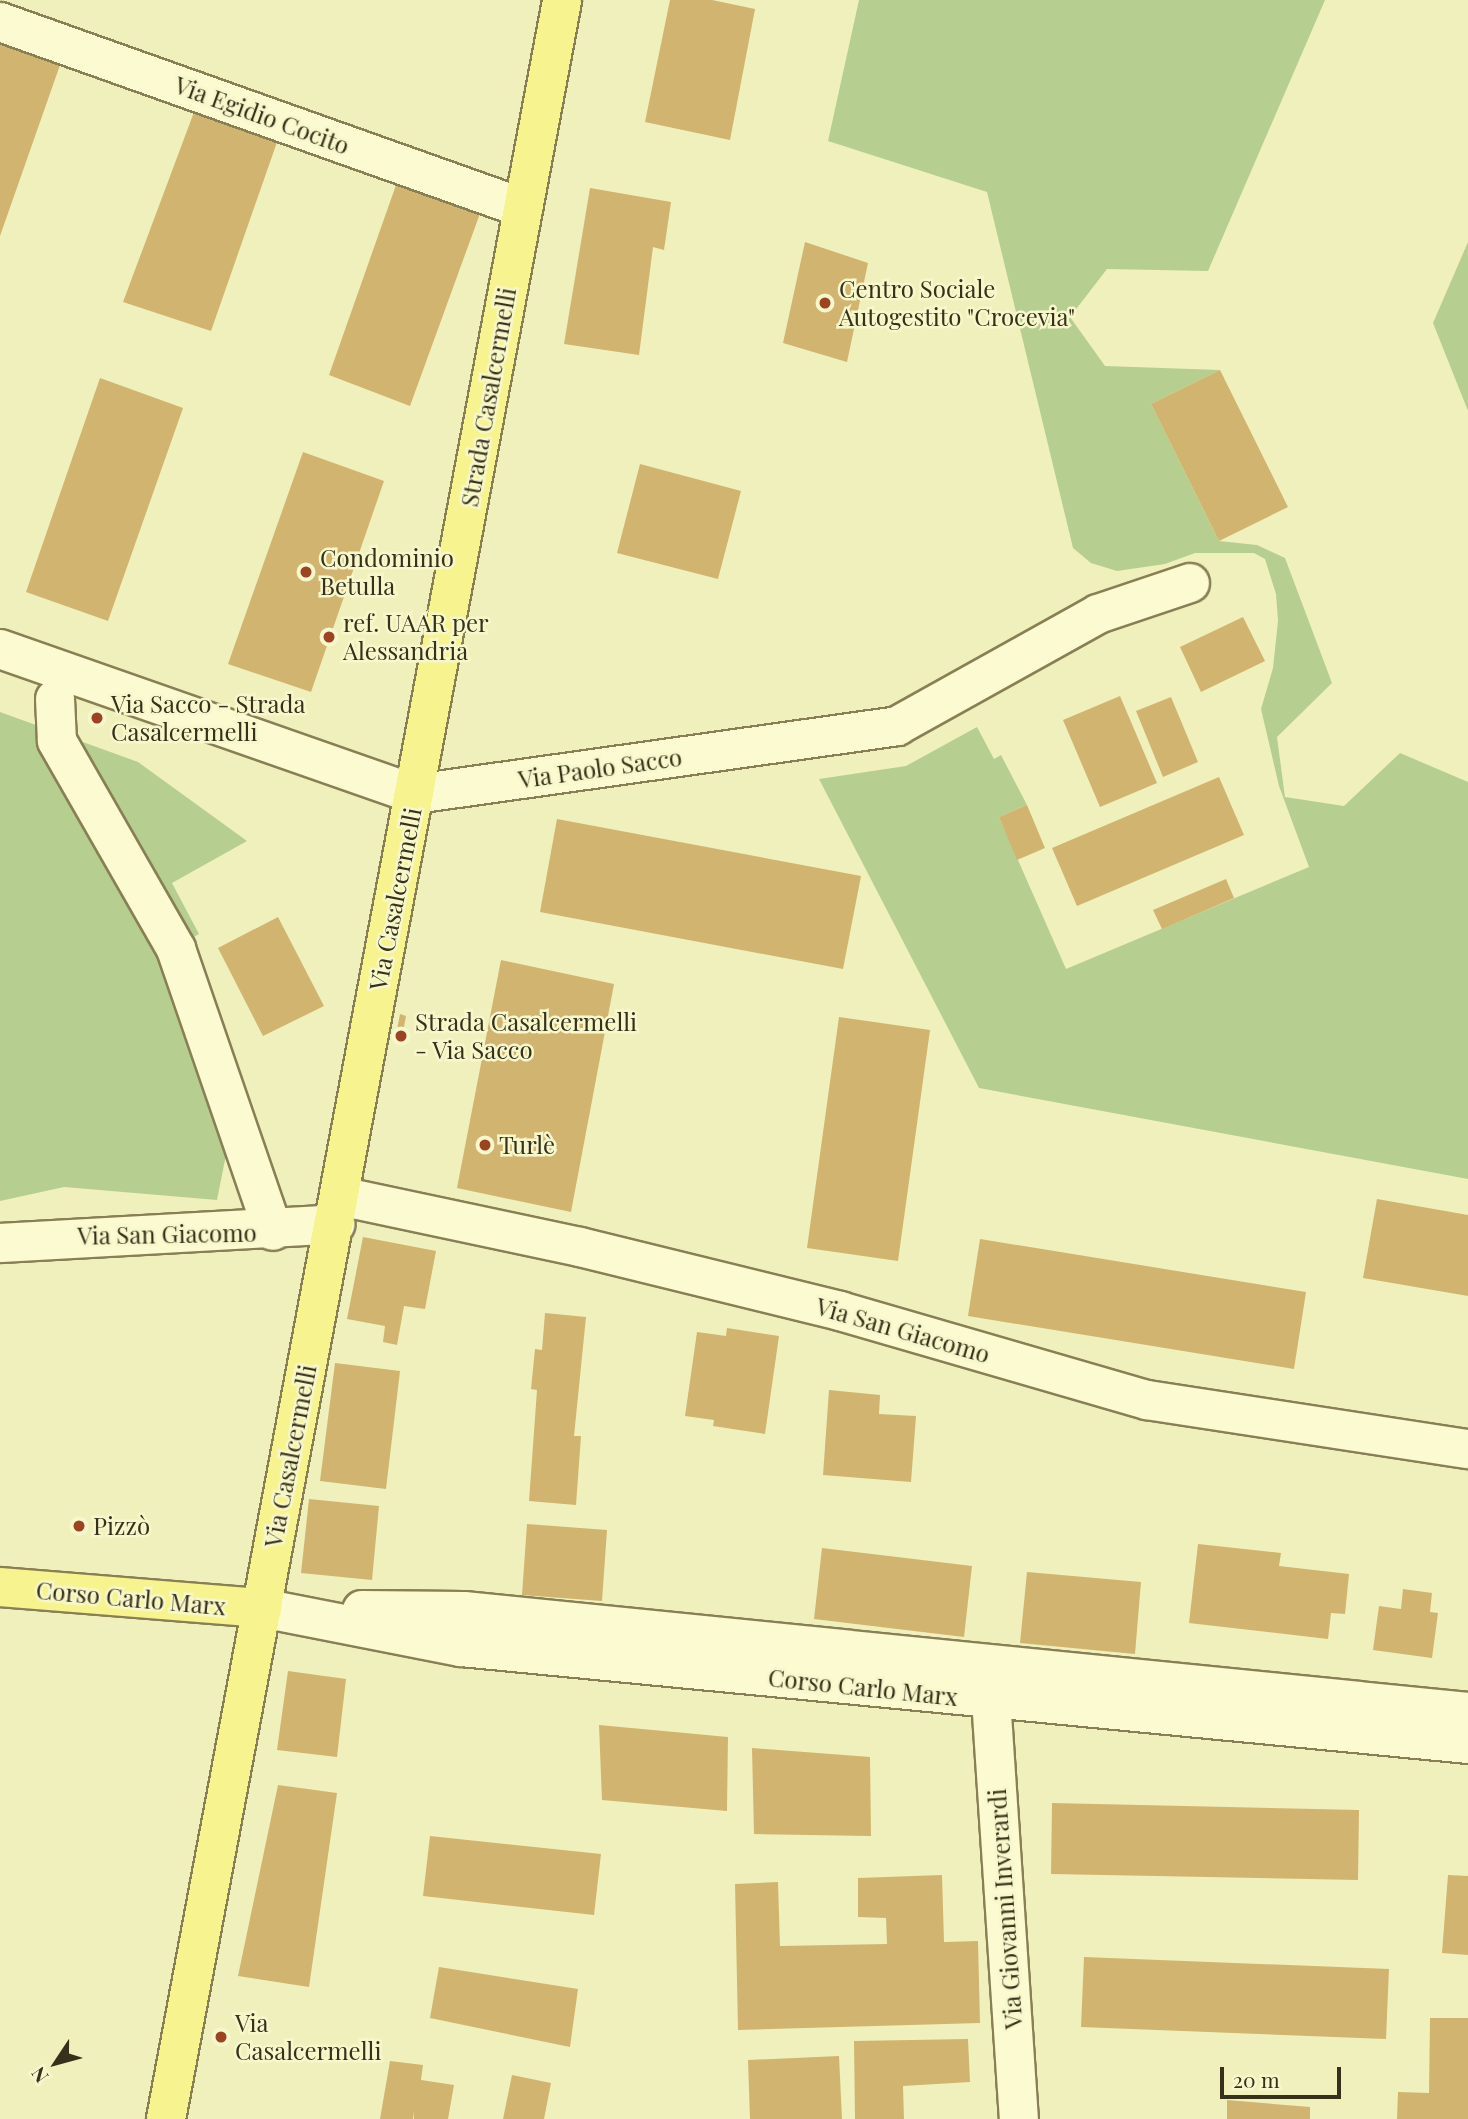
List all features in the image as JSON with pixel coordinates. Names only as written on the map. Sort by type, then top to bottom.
[{"type":"main road","name":"Strada Casalcermelli","points":[[415,794],[562,0]]},
{"type":"main road","name":"Via Casalcermelli","points":[[166,2119],[415,794]]},
{"type":"main road","name":"Corso Carlo Marx","points":[[0,1587],[262,1608]]},
{"type":"street","name":"Via Egidio Cocito","points":[[0,22],[523,208]]},
{"type":"street","name":"Via Paolo Sacco","points":[[0,649],[415,794],[897,726],[1098,614],[1190,583]]},
{"type":"street","points":[[55,699],[57,741],[176,949],[273,1231]]},
{"type":"street","name":"Via San Giacomo","points":[[0,1243],[71,1236],[273,1231],[337,1210],[580,1247],[840,1311],[1147,1400],[1468,1449]]},
{"type":"street","name":"Corso Carlo Marx","points":[[262,1608],[461,1647],[1468,1744]]},
{"type":"street","name":"Corso Carlo Marx","points":[[262,1608],[464,1611],[1468,1712]]},
{"type":"street","name":"Via Giovanni Inverardi","points":[[991,1699],[1019,2119]]},
{"type":"green space","points":[[859,0],[1325,0],[1208,271],[1107,269],[1070,317],[1105,366],[1220,370],[1151,404],[1219,541],[1257,545],[1285,558],[1332,683],[1277,737],[1285,797],[1344,806],[1400,753],[1468,782],[1468,1179],[979,1088],[819,779],[906,766],[977,727],[994,759],[1001,755],[1027,805],[999,817],[1066,969],[1309,867],[1279,786],[1261,709],[1273,668],[1278,621],[1276,594],[1265,559],[1254,553],[1195,553],[1165,564],[1117,571],[1091,563],[1073,548],[987,192],[828,141]]},
{"type":"green space","points":[[1468,242],[1468,411],[1433,323]]},
{"type":"green space","points":[[0,712],[138,762],[247,841],[172,883],[199,934],[170,950],[231,1130],[217,1200],[64,1187],[0,1201]]},
{"type":"building","points":[[670,0],[712,0],[755,9],[730,140],[645,122]]},
{"type":"building","points":[[0,25],[66,48],[0,236]]},
{"type":"building","points":[[200,96],[283,125],[211,331],[123,302]]},
{"type":"building","points":[[402,168],[486,197],[410,406],[329,375]]},
{"type":"building","points":[[590,188],[671,202],[664,250],[653,247],[639,355],[564,344]]},
{"type":"building","name":"Centro Sociale Autogestito \"Crocevia\"","points":[[805,242],[868,263],[847,362],[783,343]]},
{"type":"building","points":[[1220,370],[1288,507],[1219,541],[1151,404]]},
{"type":"building","points":[[100,378],[183,408],[108,621],[26,592]]},
{"type":"building","name":"Condominio Betulla","points":[[303,452],[384,481],[311,692],[228,664]]},
{"type":"building","points":[[640,464],[741,491],[718,579],[617,553]]},
{"type":"building","points":[[1243,617],[1265,661],[1201,692],[1180,647]]},
{"type":"building","points":[[1120,696],[1157,783],[1100,807],[1063,720]]},
{"type":"building","points":[[1171,697],[1198,762],[1163,777],[1136,711]]},
{"type":"building","points":[[126,730],[141,737],[139,743],[124,737]]},
{"type":"building","points":[[1219,777],[1244,835],[1077,906],[1052,848]]},
{"type":"building","points":[[1027,805],[1045,848],[1017,860],[999,817]]},
{"type":"building","points":[[557,819],[861,876],[843,969],[540,912]]},
{"type":"building","points":[[1226,879],[1234,898],[1162,929],[1153,910]]},
{"type":"building","points":[[278,917],[324,1006],[263,1036],[218,948]]},
{"type":"building","points":[[501,960],[614,984],[571,1212],[457,1188]]},
{"type":"building","points":[[400,1014],[406,1016],[403,1032],[397,1030]]},
{"type":"building","points":[[839,1017],[930,1030],[898,1261],[807,1248]]},
{"type":"building","points":[[1377,1199],[1468,1215],[1468,1296],[1363,1278]]},
{"type":"building","points":[[363,1237],[436,1251],[425,1309],[404,1306],[397,1345],[383,1342],[385,1326],[347,1319]]},
{"type":"building","points":[[980,1239],[1306,1292],[1294,1369],[968,1316]]},
{"type":"building","points":[[545,1313],[586,1317],[574,1436],[581,1436],[576,1505],[529,1501],[537,1390],[531,1389],[535,1349],[542,1350]]},
{"type":"building","points":[[727,1328],[779,1336],[765,1434],[713,1426],[714,1420],[685,1416],[697,1332],[726,1336]]},
{"type":"building","points":[[335,1363],[400,1371],[386,1489],[320,1481]]},
{"type":"building","points":[[829,1390],[880,1395],[879,1414],[916,1416],[911,1482],[823,1475]]},
{"type":"building","points":[[309,1499],[379,1506],[372,1580],[301,1573]]},
{"type":"building","points":[[527,1524],[607,1530],[602,1601],[522,1595]]},
{"type":"building","points":[[1198,1544],[1281,1553],[1279,1566],[1349,1574],[1345,1614],[1331,1613],[1328,1639],[1189,1623]]},
{"type":"building","points":[[822,1548],[972,1566],[964,1637],[814,1619]]},
{"type":"building","points":[[1027,1572],[1141,1582],[1135,1654],[1020,1643]]},
{"type":"building","points":[[1403,1589],[1432,1593],[1430,1612],[1438,1613],[1432,1658],[1373,1650],[1379,1606],[1401,1609]]},
{"type":"building","points":[[288,1671],[346,1679],[337,1757],[277,1750]]},
{"type":"building","points":[[599,1725],[728,1737],[727,1811],[602,1800]]},
{"type":"building","points":[[752,1748],[870,1757],[871,1836],[754,1834]]},
{"type":"building","points":[[278,1785],[337,1793],[309,1987],[238,1976]]},
{"type":"building","points":[[1052,1803],[1359,1810],[1358,1880],[1051,1874]]},
{"type":"building","points":[[430,1836],[601,1854],[594,1915],[423,1896]]},
{"type":"building","points":[[942,1875],[944,1942],[978,1941],[980,2023],[738,2030],[735,1884],[778,1882],[780,1946],[887,1944],[886,1918],[858,1917],[858,1878]]},
{"type":"building","points":[[1448,1875],[1468,1876],[1468,1955],[1442,1953]]},
{"type":"building","points":[[1084,1957],[1389,1969],[1386,2039],[1081,2027]]},
{"type":"building","points":[[439,1967],[578,1989],[570,2047],[430,2018]]},
{"type":"building","points":[[1430,2018],[1468,2018],[1468,2119],[1397,2119],[1398,2092],[1429,2093]]},
{"type":"building","points":[[968,2039],[970,2082],[903,2086],[904,2119],[855,2119],[854,2041]]},
{"type":"building","points":[[839,2056],[842,2119],[750,2119],[748,2060]]},
{"type":"building","points":[[390,2061],[423,2065],[421,2080],[454,2085],[448,2119],[414,2119],[414,2111],[413,2119],[380,2119]]},
{"type":"building","points":[[512,2075],[551,2083],[544,2119],[503,2119]]},
{"type":"building","points":[[1227,2100],[1310,2107],[1310,2119],[1227,2119]]},
{"type":"place","name":"Centro Sociale Autogestito \"Crocevia\"","points":[[825,303]]},
{"type":"place","name":"Condominio Betulla","points":[[306,572]]},
{"type":"place","name":"ref. UAAR per Alessandria","points":[[329,637]]},
{"type":"place","name":"Via Sacco - Strada Casalcermelli","points":[[97,718]]},
{"type":"place","name":"Strada Casalcermelli - Via Sacco","points":[[401,1036]]},
{"type":"place","name":"Turlè","points":[[485,1145]]},
{"type":"place","name":"Pizzò","points":[[79,1526]]},
{"type":"place","name":"Via Casalcermelli","points":[[221,2037]]}]
